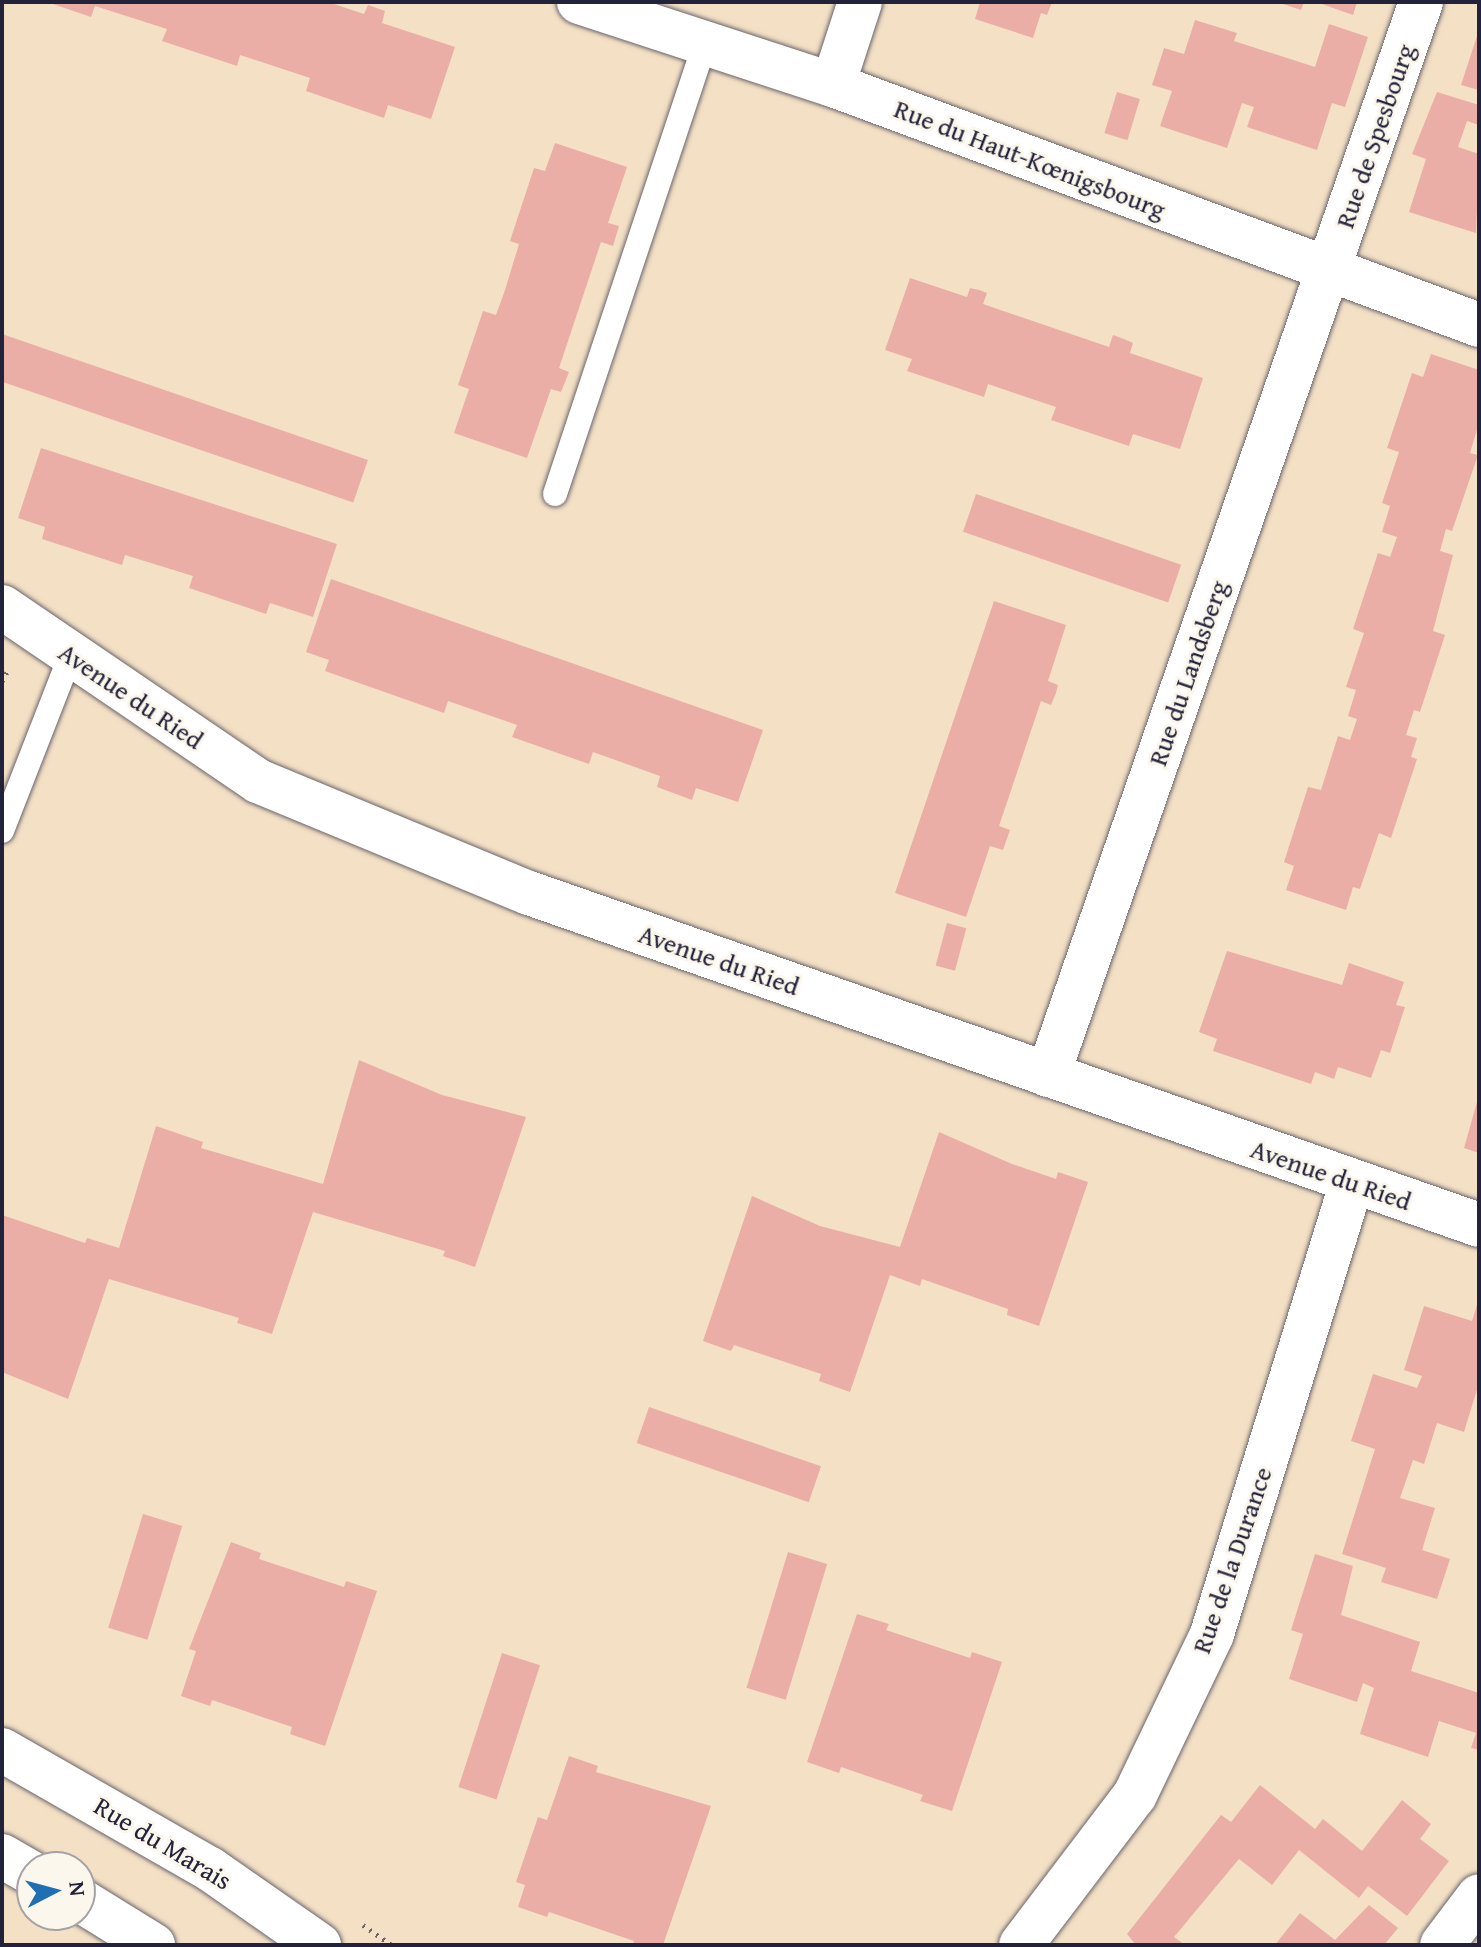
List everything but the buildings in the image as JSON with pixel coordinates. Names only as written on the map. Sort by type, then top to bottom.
[{"type":"street","name":"Rue du Haut-Kœnigsbourg","points":[[579,2],[833,85],[1479,325]]},
{"type":"street","points":[[833,85],[860,2]]},
{"type":"street","name":"Rue de Spesbourg","points":[[1329,271],[1421,2]]},
{"type":"street","name":"Rue du Landsberg","points":[[1048,1075],[1329,271]]},
{"type":"street","name":"Avenue du Ried","points":[[2,607],[70,657],[258,781],[529,893],[1479,1225]]},
{"type":"street","name":"Rue de la Durance","points":[[1021,1945],[1135,1795],[1212,1634],[1352,1183]]},
{"type":"street","name":"Rue du Marais","points":[[2,1750],[210,1869],[319,1945]]},
{"type":"street","points":[[1442,1945],[1479,1896]]},
{"type":"street","points":[[96,1910],[153,1945]]},
{"type":"lane","points":[[555,494],[705,43]]},
{"type":"lane","points":[[2,831],[70,657]]},
{"type":"path","points":[[2,665],[10,672],[2,681]]}]
